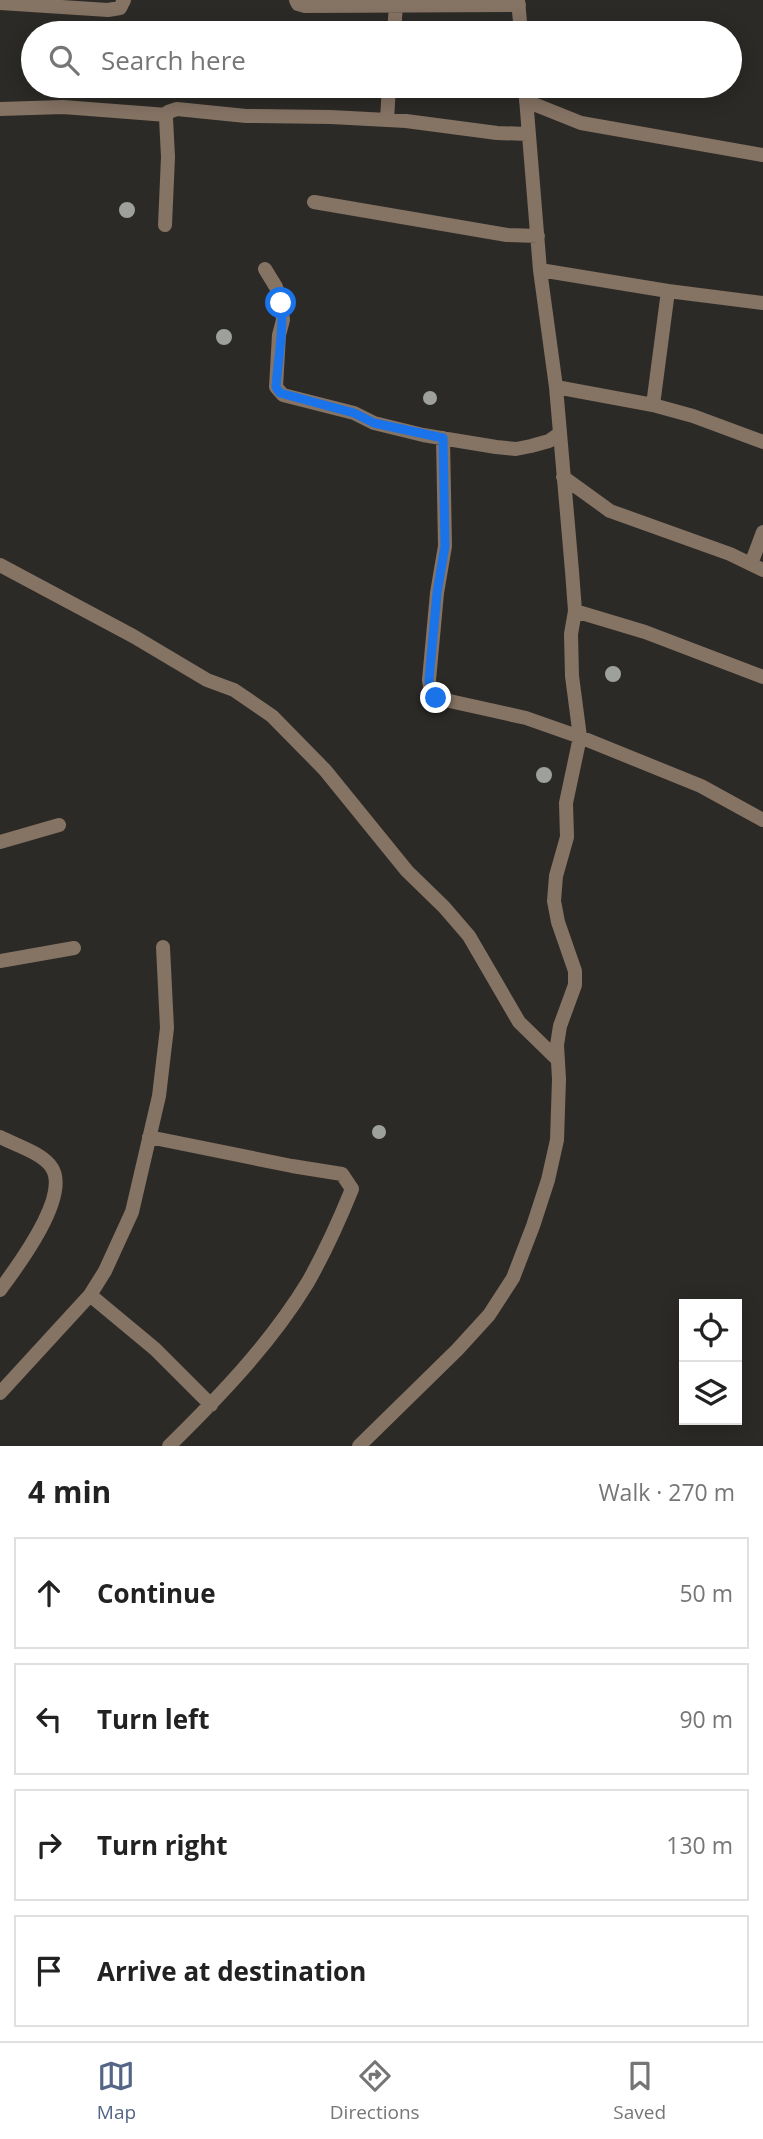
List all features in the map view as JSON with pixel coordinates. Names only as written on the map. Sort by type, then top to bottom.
[{"type":"street","points":[[0,3],[108,10],[120,8],[124,0]]},
{"type":"street","points":[[296,0],[301,6],[518,2],[520,21]]},
{"type":"street","points":[[395,21],[396,5]]},
{"type":"street","points":[[387,120],[388,98]]},
{"type":"street","points":[[359,1446],[457,1350],[489,1315],[513,1278],[548,1180],[557,1140],[557,1045],[560,1027],[575,985],[575,971],[558,922],[554,901],[556,876],[567,837],[566,803],[580,737],[572,676],[571,634],[575,611],[556,387],[540,270],[526,98]]},
{"type":"street","points":[[535,98],[582,123],[763,155]]},
{"type":"street","points":[[0,109],[63,107],[167,115]]},
{"type":"street","points":[[164,225],[168,157],[167,115],[170,111],[186,109],[246,116],[387,120],[528,134]]},
{"type":"street","points":[[314,202],[508,235],[538,236]]},
{"type":"street","points":[[265,269],[276,287],[283,320],[279,335],[278,391],[290,397],[354,413],[374,423],[443,438],[516,449],[549,441],[559,434]]},
{"type":"street","points":[[540,270],[763,303]]},
{"type":"street","points":[[653,405],[668,291]]},
{"type":"street","points":[[556,387],[653,405],[693,416],[763,442]]},
{"type":"street","points":[[443,438],[445,546],[436,606],[429,680],[431,694],[445,701],[526,718],[580,737],[701,786],[763,820]]},
{"type":"street","points":[[562,477],[610,511],[730,554],[757,567],[763,532]]},
{"type":"street","points":[[0,565],[134,636],[207,680],[247,697],[272,716],[325,770],[407,871],[469,936],[519,1022],[558,1060]]},
{"type":"street","points":[[575,611],[645,632],[763,677]]},
{"type":"street","points":[[0,842],[59,825]]},
{"type":"street","points":[[0,1393],[90,1295],[105,1271],[132,1212],[159,1096],[167,1028],[163,947]]},
{"type":"street","points":[[0,961],[75,948]]},
{"type":"street","points":[[149,1136],[342,1174],[352,1189],[333,1234],[287,1314],[211,1405],[169,1446]]},
{"type":"street","points":[[0,1137],[39,1157],[50,1165],[55,1177],[55,1188],[43,1225],[29,1251],[0,1290]]},
{"type":"street","points":[[90,1295],[155,1349],[211,1405]]},
{"type":"building","points":[[127,202],[135,210],[127,218],[119,210]]},
{"type":"building","points":[[224,329],[232,337],[224,345],[216,337]]},
{"type":"building","points":[[427,391],[433,391],[437,398],[433,405],[427,405],[423,401],[423,395]]},
{"type":"building","points":[[613,666],[621,674],[613,682],[605,674]]},
{"type":"building","points":[[544,767],[552,775],[544,783],[536,775]]},
{"type":"building","points":[[376,1125],[382,1125],[386,1132],[382,1139],[376,1139],[372,1135],[372,1129]]},
{"type":"route","points":[[281,303],[283,320],[279,335],[276,387],[280,393],[354,413],[374,423],[443,438],[445,546],[437,593],[429,680],[429,689],[436,698]]}]
